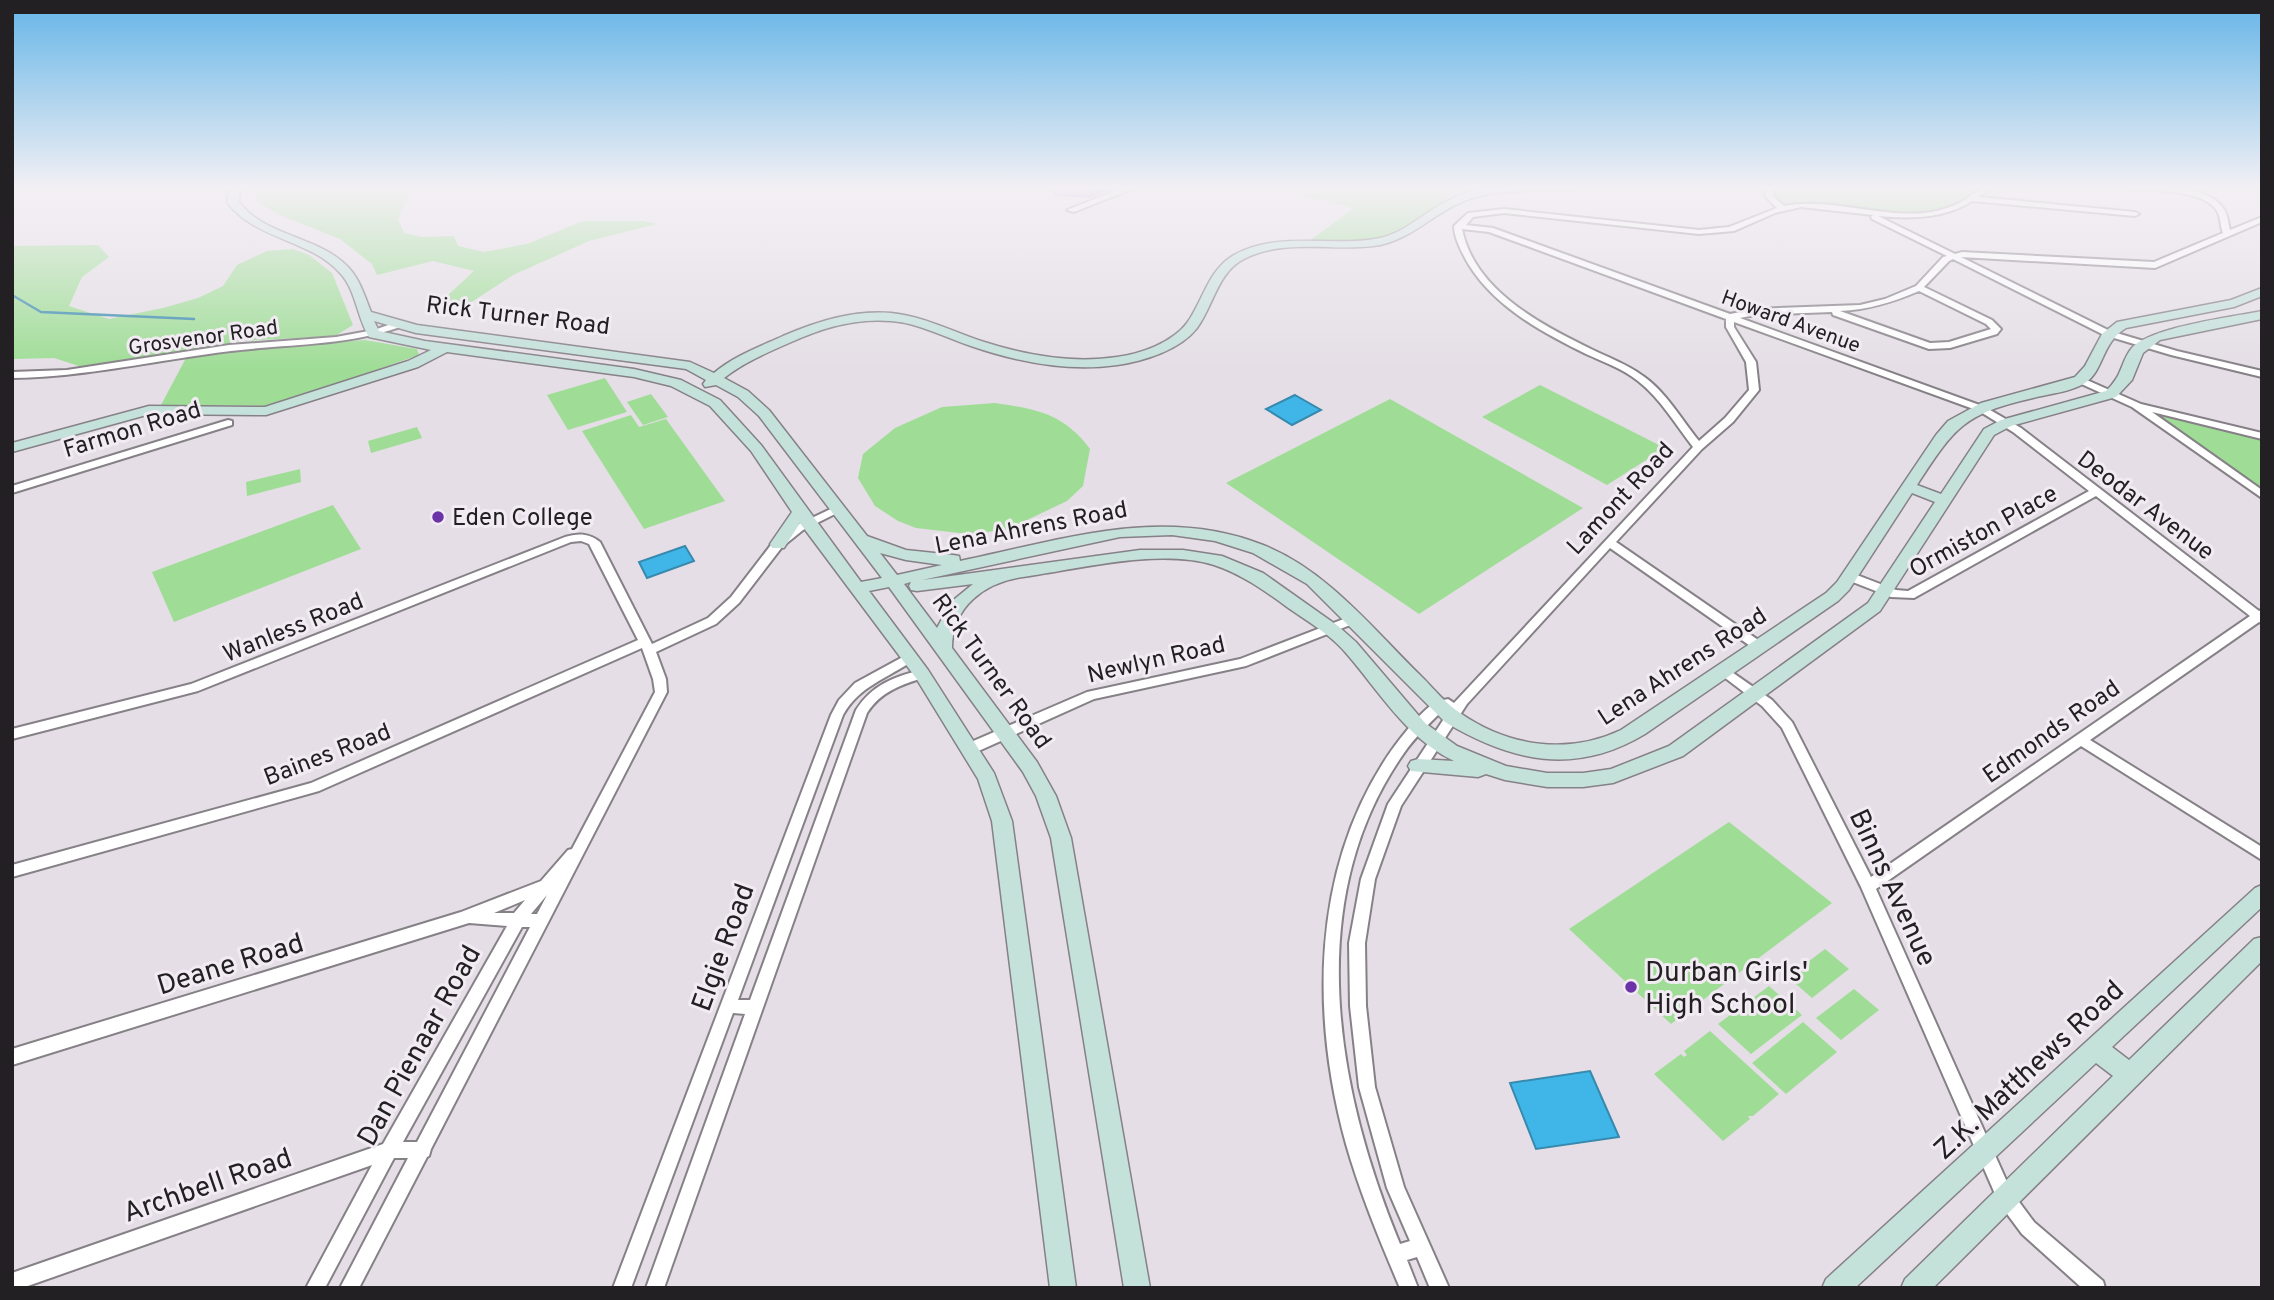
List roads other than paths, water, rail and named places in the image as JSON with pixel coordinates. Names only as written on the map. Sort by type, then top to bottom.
[{"type":"main road","points":[[310,248],[344,270],[374,334]]},
{"type":"main road","points":[[690,366],[724,365],[746,359],[813,326],[858,317],[890,317],[925,323],[979,344],[1032,356],[1085,362],[1122,360],[1162,348],[1183,335],[1191,327],[1226,268],[1239,256],[1271,248]]},
{"type":"main road","points":[[2080,380],[2088,373],[2101,340],[2111,331],[2130,322],[2234,303],[2262,292]]},
{"type":"main road","points":[[2234,303],[2262,315]]},
{"type":"main road","points":[[2111,394],[2125,380],[2137,351],[2147,343],[2168,333],[2262,315]]},
{"type":"main road","name":"Rick Turner Road","points":[[366,316],[397,325],[690,366],[755,403],[895,584],[1030,767],[1046,796],[1060,838],[1137,1288]]},
{"type":"main road","name":"Rick Turner Road","points":[[374,334],[395,341],[612,368],[676,383],[715,403],[756,448],[804,518],[922,674],[970,748],[996,799],[1002,821],[1063,1288]]},
{"type":"main road","name":"Farmon Road","points":[[229,417],[266,411],[413,364],[465,335]]},
{"type":"main road","points":[[676,383],[717,382],[765,358],[778,343]]},
{"type":"main road","points":[[717,382],[746,359]]},
{"type":"main road","name":"Lena Ahrens Road","points":[[998,566],[1047,547],[1143,530],[1194,532],[1259,549],[1313,580],[1452,718],[1500,743],[1549,754],[1576,753],[1627,736],[1832,597],[1849,576],[1948,428],[1966,415],[2080,380]]},
{"type":"main road","points":[[717,382],[728,415]]},
{"type":"main road","name":"Lena Ahrens Road","points":[[862,593],[895,584],[998,566],[1054,567],[1140,555],[1183,555],[1216,560],[1257,576],[1332,630],[1350,646],[1418,728],[1435,741],[1473,762],[1506,773],[1548,780],[1583,780],[1613,775],[1676,751],[1868,612],[1885,591],[1989,432],[2007,423],[2111,394]]},
{"type":"main road","points":[[12,448],[136,411],[165,408],[229,417]]},
{"type":"main road","points":[[1909,487],[1943,500]]},
{"type":"main road","points":[[778,544],[804,518]]},
{"type":"main road","points":[[859,538],[887,550],[919,558],[998,566]]},
{"type":"main road","points":[[1047,547],[1054,567]]},
{"type":"main road","points":[[943,650],[944,626],[955,607],[998,566]]},
{"type":"main road","points":[[1418,766],[1506,773]]},
{"type":"main road","name":"Z.K. Matthews Road","points":[[1835,1288],[2262,894]]},
{"type":"main road","points":[[1914,1288],[2262,946]]},
{"type":"main road","points":[[2095,1048],[2130,1075]]},
{"type":"street","name":"Lamont Road","points":[[1435,741],[1462,701],[1698,447],[1663,399],[1645,381],[1552,332],[1499,295],[1470,260],[1465,248]]},
{"type":"street","name":"Howard Avenue","points":[[1539,248],[1982,410],[2007,423]]},
{"type":"street","points":[[1941,248],[2111,331],[2262,374]]},
{"type":"street","points":[[1943,248],[1956,255],[2145,266],[2163,263],[2197,248]]},
{"type":"street","points":[[1698,447],[1729,420],[1754,390],[1751,362],[1730,327],[1730,317],[1755,312],[1860,308],[1888,302],[1919,288],[1956,255]]},
{"type":"street","points":[[1829,310],[1929,345],[1950,345],[1996,329],[1989,322],[1919,288]]},
{"type":"street","name":"Grosvenor Road","points":[[12,375],[77,373],[228,348],[348,340],[397,325]]},
{"type":"street","points":[[2147,343],[2262,368]]},
{"type":"street","points":[[2080,380],[2135,405],[2262,495]]},
{"type":"street","points":[[2135,405],[2262,436]]},
{"type":"street","name":"Farmon Road","points":[[12,490],[229,417]]},
{"type":"street","name":"Deodar Avenue","points":[[2007,423],[2260,617]]},
{"type":"street","name":"Ormiston Place","points":[[1849,576],[1885,591],[1910,595],[2095,492]]},
{"type":"street","points":[[804,518],[837,509]]},
{"type":"street","name":"Dan Pienaar Road","points":[[349,1288],[661,692],[662,682],[647,646],[594,542],[582,537]]},
{"type":"street","name":"Wanless Road","points":[[12,734],[194,688],[562,542],[582,537]]},
{"type":"street","points":[[1610,543],[1760,647]]},
{"type":"street","name":"Baines Road","points":[[12,871],[314,788],[647,646],[695,632],[724,612],[778,544]]},
{"type":"street","name":"Edmonds Road","points":[[1868,887],[2079,739],[2260,617]]},
{"type":"street","name":"Newlyn Road","points":[[970,748],[1091,695],[1242,663],[1332,630],[1354,619]]},
{"type":"street","name":"Elgie Road","points":[[622,1288],[844,700],[854,689],[909,657]]},
{"type":"street","name":"Binns Avenue","points":[[1722,671],[1779,714],[1787,725],[1868,887],[1982,1151],[2005,1197],[2028,1228],[2096,1288]]},
{"type":"street","name":"Elgie Road","points":[[655,1288],[867,701],[885,688],[922,674]]},
{"type":"street","points":[[1409,1288],[1365,1178],[1343,1089],[1334,1030],[1331,975],[1336,910],[1343,874],[1366,807],[1399,749],[1440,705],[1462,701]]},
{"type":"street","points":[[2079,739],[2262,854]]},
{"type":"street","points":[[1435,741],[1395,804],[1377,847],[1357,943],[1357,1006],[1367,1087],[1396,1188],[1440,1288]]},
{"type":"street","points":[[826,744],[850,746]]},
{"type":"street","name":"Dan Pienaar Road","points":[[315,1288],[519,918],[542,887],[585,841]]},
{"type":"street","name":"Deane Road","points":[[12,1057],[464,918],[542,887]]},
{"type":"street","points":[[1336,910],[1361,916]]},
{"type":"street","name":"Deane Road","points":[[464,918],[519,918],[541,921]]},
{"type":"street","points":[[728,1006],[755,1008]]},
{"type":"street","points":[[1343,1089],[1367,1087]]},
{"type":"street","name":"Archbell Road","points":[[12,1282],[389,1150],[423,1150]]},
{"type":"street","points":[[1395,1254],[1422,1247]]},
{"type":"water","points":[[1295,395],[1321,410],[1292,425],[1266,409]]},
{"type":"water","points":[[685,546],[694,561],[647,578],[639,562]]},
{"type":"water","points":[[1590,1071],[1619,1137],[1536,1149],[1510,1083]]},
{"type":"waterway","points":[[12,295],[41,312],[194,319]]},
{"type":"place","name":"Eden College","points":[[438,517]]},
{"type":"place","name":"Durban Girls' High School","points":[[1631,987]]}]
